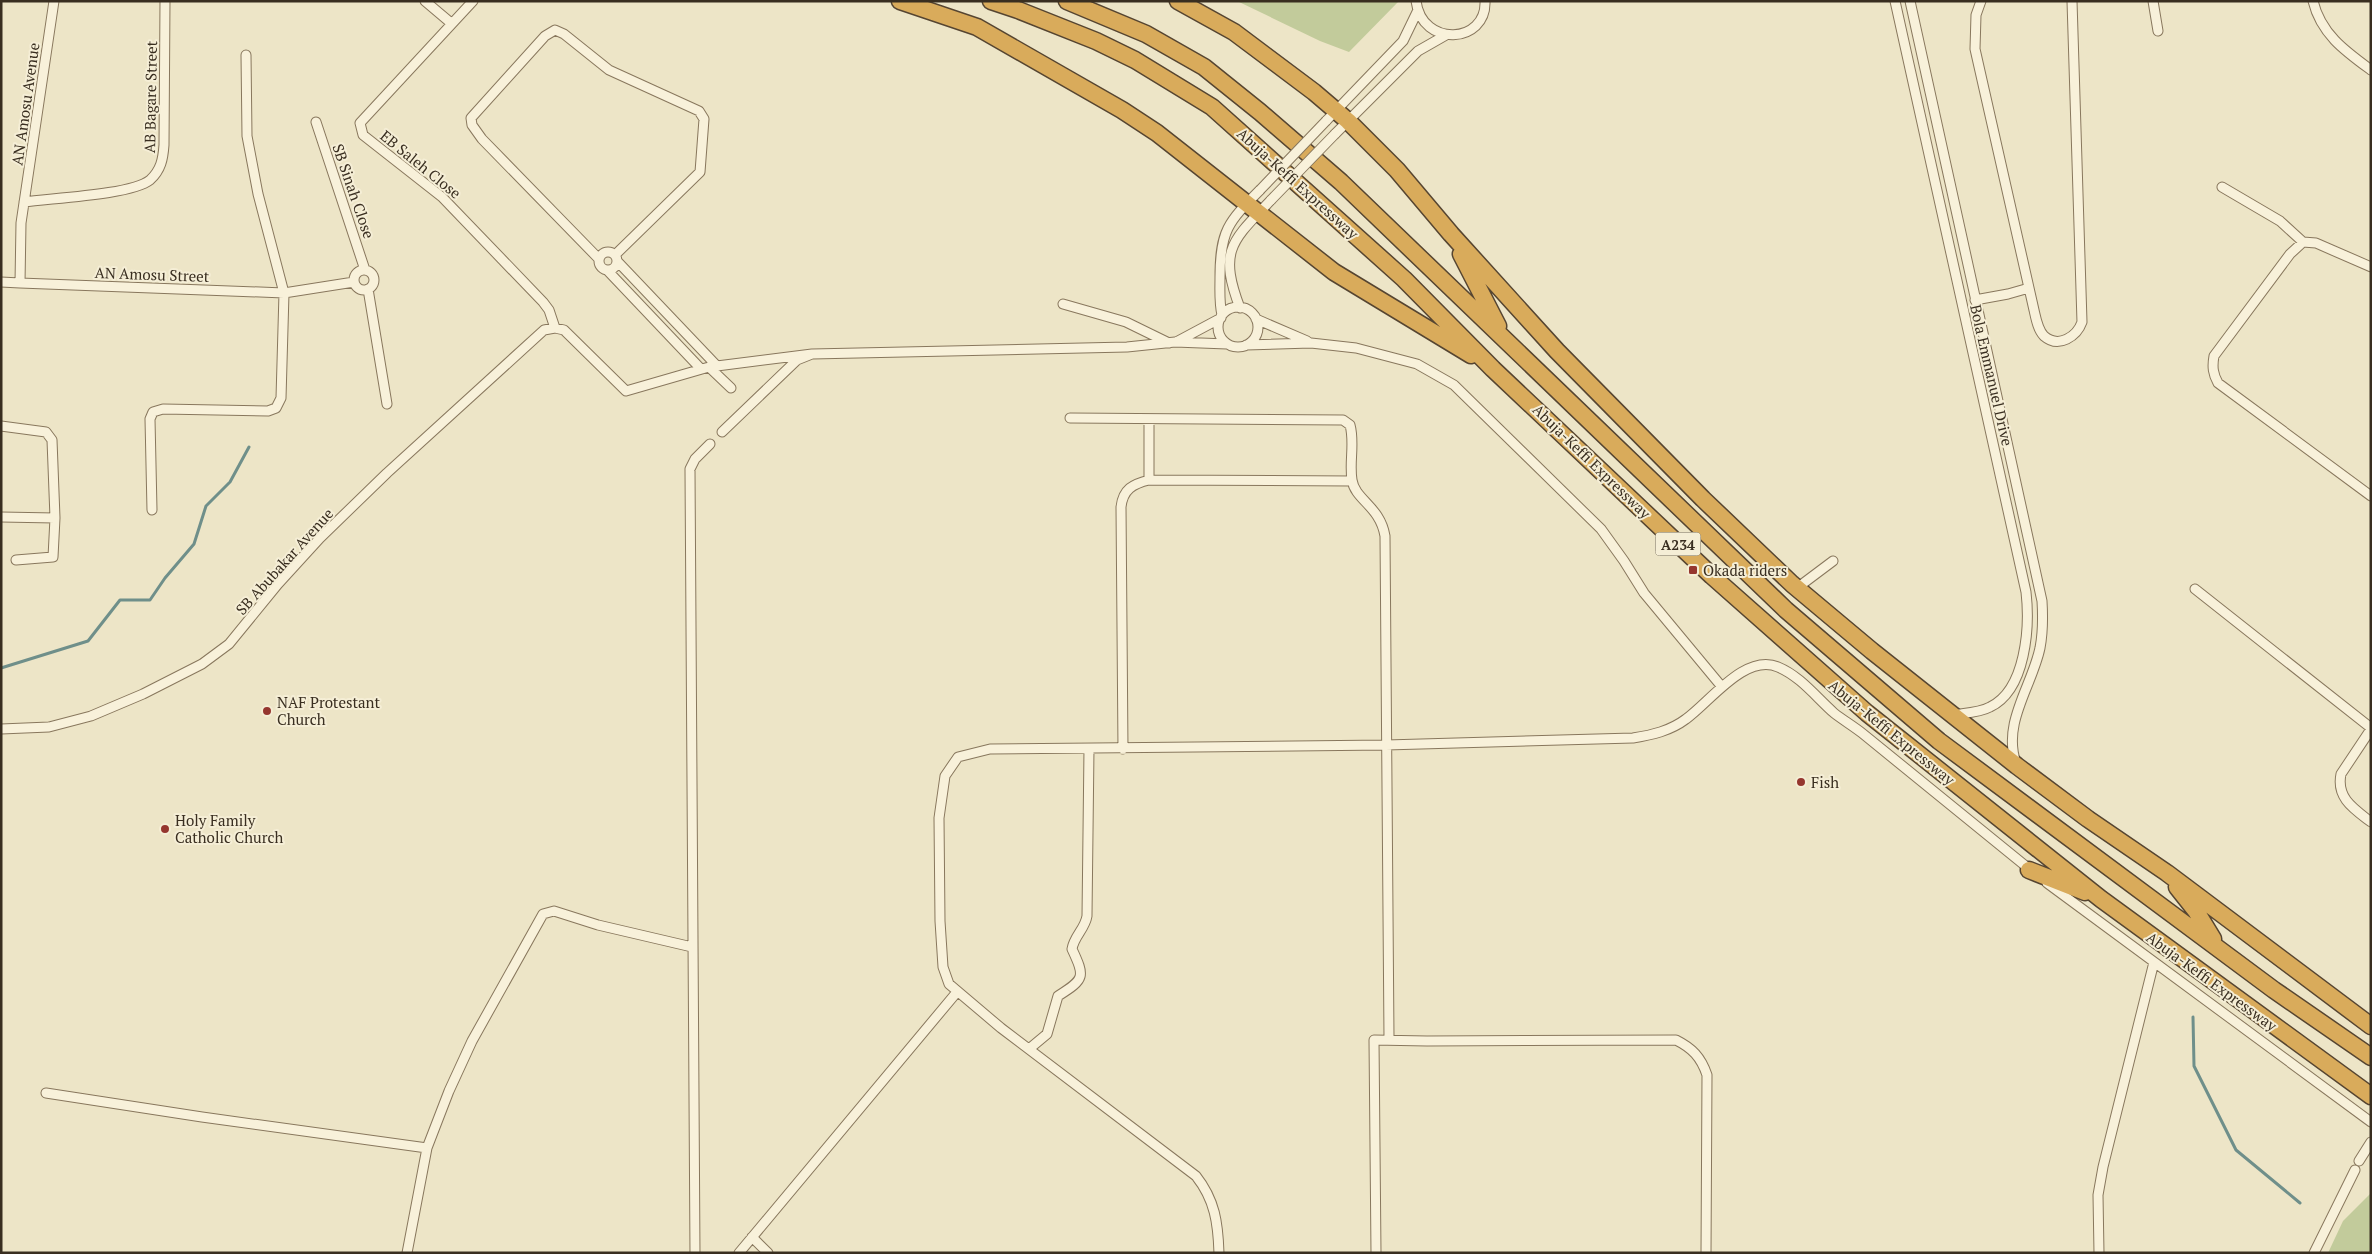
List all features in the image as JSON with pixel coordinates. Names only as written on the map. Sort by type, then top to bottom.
[{"type":"highway","points":[[900,1],[977,27]]},
{"type":"highway","points":[[939,1],[977,27],[1157,133],[1334,272],[1493,369]]},
{"type":"highway","name":"Abuja-Keffi Expressway","points":[[990,1],[1018,10],[1112,49],[1175,82],[1212,107],[1404,279],[1493,369],[1770,630],[1875,719],[2101,899],[2371,1096]]},
{"type":"highway","name":"Abuja-Keffi Expressway","points":[[1067,1],[1146,34],[1204,67],[1260,112],[1341,182],[1779,604],[1897,706],[1939,741],[2218,947],[2371,1057]]},
{"type":"highway","points":[[1178,1],[1234,32],[1397,170],[1451,234],[1558,351],[1703,499],[1797,588],[2017,766],[2088,819],[2167,873],[2371,1026]]},
{"type":"highway","points":[[1451,234],[1504,337]]},
{"type":"highway","points":[[2029,870],[2101,899]]},
{"type":"highway","points":[[2167,873],[2196,911],[2218,947]]},
{"type":"street","name":"AN Amosu Avenue","points":[[20,283],[21,223],[54,1]]},
{"type":"street","name":"AB Bagare Street","points":[[24,202],[133,188],[150,180],[162,164],[164,145],[165,1]]},
{"type":"street","points":[[425,1],[451,23]]},
{"type":"street","name":"EB Saleh Close","points":[[473,1],[360,123],[360,129],[363,135],[424,182],[465,220],[549,310],[555,328]]},
{"type":"street","points":[[1417,6],[1428,27],[1446,35],[1457,35],[1467,31],[1476,24],[1482,16],[1485,1]]},
{"type":"street","name":"Bola Emmanuel Drive","points":[[1895,1],[2026,592],[2029,615],[2026,638],[2014,684],[2002,700],[1988,708],[1952,715]]},
{"type":"street","name":"Bola Emmanuel Drive","points":[[1910,1],[2042,601],[2043,625],[2040,648],[2014,720],[2012,753],[2017,766]]},
{"type":"street","points":[[1912,16],[1915,1]]},
{"type":"street","points":[[1981,1],[1976,15],[1975,49],[2029,288],[2039,328],[2044,335],[2061,341],[2071,338],[2078,332],[2082,322],[2072,1]]},
{"type":"street","points":[[2153,1],[2158,31]]},
{"type":"street","points":[[2313,1],[2316,13],[2326,33],[2344,51],[2371,70]]},
{"type":"street","points":[[1222,317],[1219,300],[1221,246],[1230,225],[1252,209],[1271,200],[1336,134],[1337,118],[1404,41],[1417,6]]},
{"type":"street","points":[[607,270],[612,270],[616,259],[700,172],[704,119],[699,111],[609,70],[564,34],[556,30],[545,36],[471,118],[472,125],[482,138],[599,259],[600,266],[607,270],[686,354],[709,367],[731,388]]},
{"type":"street","points":[[1240,308],[1231,283],[1230,249],[1243,229],[1260,190],[1337,118],[1418,51],[1446,35]]},
{"type":"street","points":[[152,510],[150,419],[153,412],[162,409],[268,411],[276,408],[281,398],[284,293],[258,194],[247,136],[246,55]]},
{"type":"street","name":"SB Sinah Close","points":[[316,122],[365,270]]},
{"type":"street","points":[[2222,187],[2280,221],[2303,242],[2316,243],[2371,267]]},
{"type":"street","points":[[2303,242],[2290,254],[2214,356],[2213,375],[2218,383],[2371,496]]},
{"type":"street","points":[[599,259],[608,252],[616,259],[696,346],[709,367]]},
{"type":"street","points":[[365,270],[373,274],[374,283],[368,289],[359,289],[354,282],[357,273],[365,270]]},
{"type":"street","points":[[1,282],[20,283]]},
{"type":"street","name":"AN Amosu Street","points":[[20,283],[284,293],[354,282]]},
{"type":"street","points":[[1975,300],[2029,288]]},
{"type":"street","points":[[368,289],[387,404]]},
{"type":"street","points":[[1063,304],[1126,322],[1172,343]]},
{"type":"street","points":[[1227,344],[1218,329],[1222,317],[1227,311],[1240,308],[1249,311],[1256,319],[1311,343]]},
{"type":"street","points":[[1172,343],[1222,317]]},
{"type":"street","points":[[1246,345],[1256,334],[1256,319]]},
{"type":"street","points":[[555,328],[564,330],[626,391],[709,367],[812,354],[1127,347],[1172,343],[1227,344],[1236,347],[1311,343],[1356,348],[1402,359],[1431,371],[1454,385],[1601,529],[1644,593],[1722,687]]},
{"type":"street","name":"SB Abubakar Avenue","points":[[1,729],[49,727],[91,716],[143,694],[202,664],[229,644],[278,584],[387,473],[544,330],[555,328]]},
{"type":"street","points":[[722,432],[797,360],[812,354]]},
{"type":"street","points":[[1070,418],[1343,420],[1350,425],[1352,433],[1352,480],[1363,498],[1380,517],[1385,536],[1389,1038]]},
{"type":"street","points":[[1149,420],[1149,480]]},
{"type":"street","points":[[1,426],[46,432],[52,440],[55,518],[53,557],[16,560]]},
{"type":"street","points":[[695,1253],[690,469],[694,459],[710,444]]},
{"type":"street","points":[[1124,749],[1121,507],[1122,497],[1130,487],[1149,480],[1352,480]]},
{"type":"street","points":[[1,517],[55,518]]},
{"type":"street","points":[[1797,588],[1833,561]]},
{"type":"street","points":[[2195,589],[2371,728],[2341,774],[2339,782],[2340,792],[2346,802],[2371,822]]},
{"type":"street","points":[[1219,1253],[1218,1224],[1213,1203],[1196,1176],[1029,1049],[957,992],[950,984],[943,967],[938,818],[944,776],[953,762],[965,753],[990,749],[1386,745],[1619,739],[1649,736],[1668,730],[1686,719],[1722,687],[1752,665],[1773,665],[1786,671],[2029,870],[2371,1122]]},
{"type":"street","points":[[1029,1049],[1047,1034],[1058,996],[1076,984],[1081,970],[1080,961],[1072,949],[1073,943],[1084,927],[1087,916],[1089,749]]},
{"type":"street","points":[[407,1253],[427,1148],[472,1041],[543,914],[554,911],[598,925],[692,947]]},
{"type":"street","points":[[2099,1253],[2098,1195],[2103,1167],[2154,962]]},
{"type":"street","points":[[739,1253],[957,992]]},
{"type":"street","points":[[1376,1253],[1374,1040],[1389,1038],[1427,1041],[1676,1040],[1688,1046],[1696,1054],[1707,1075],[1706,1253]]},
{"type":"street","points":[[46,1093],[427,1148]]},
{"type":"street","points":[[2314,1253],[2357,1165],[2371,1142]]},
{"type":"street","points":[[752,1237],[768,1253]]},
{"type":"green space","points":[[1237,1],[1399,1],[1349,52],[1320,41]]},
{"type":"green space","points":[[2371,1193],[2371,1253],[2328,1253],[2343,1221]]},
{"type":"waterway","points":[[1,668],[88,641],[120,600],[150,600],[165,578],[194,544],[206,506],[230,482],[249,447]]},
{"type":"waterway","points":[[2193,1017],[2194,1066],[2236,1150],[2300,1203]]},
{"type":"place","name":"Okada riders","points":[[1693,570]]},
{"type":"place","name":"NAF Protestant Church","points":[[267,711]]},
{"type":"place","name":"Fish","points":[[1801,782]]},
{"type":"place","name":"Holy Family Catholic Church","points":[[165,829]]}]
